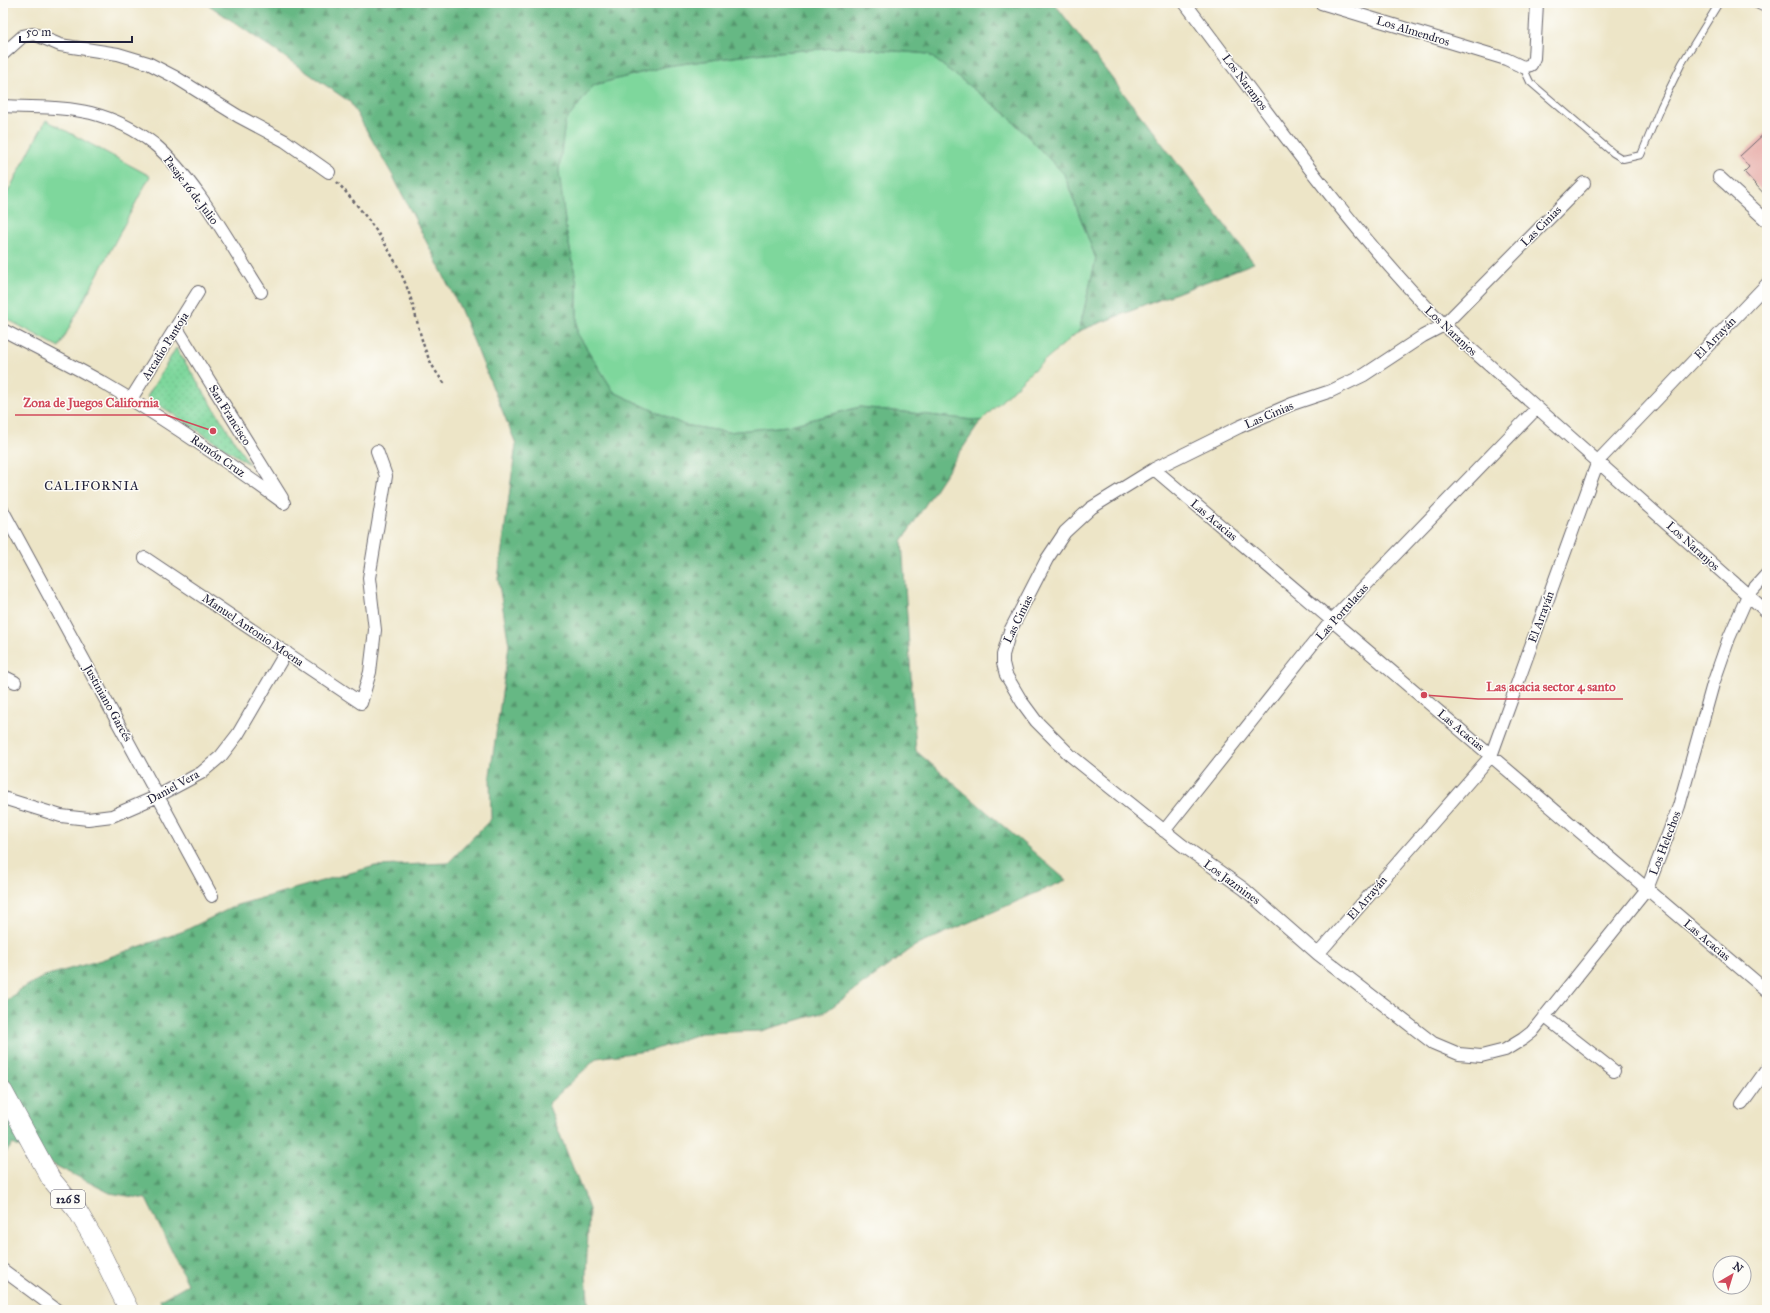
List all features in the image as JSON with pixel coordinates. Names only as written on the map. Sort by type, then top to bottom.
[{"type":"main road","name":"126 S","points":[[3,1091],[52,1179],[77,1210],[95,1241],[129,1310]]},
{"type":"street","name":"Los Naranjos","points":[[1185,3],[1353,224],[1388,266],[1444,325],[1767,612]]},
{"type":"street","name":"Los Almendros","points":[[1320,3],[1335,5],[1506,59],[1523,67]]},
{"type":"street","points":[[1523,67],[1531,65],[1534,58],[1537,3]]},
{"type":"street","points":[[3,54],[23,36],[34,34],[60,45],[118,54],[148,64],[175,77],[232,112],[285,141],[329,172]]},
{"type":"street","name":"Pasaje 16 de Julio","points":[[3,106],[89,113],[124,125],[148,140],[166,155],[193,188],[261,292]]},
{"type":"street","points":[[1719,178],[1767,221]]},
{"type":"street","name":"Las Cinias","points":[[1006,676],[1002,663],[1002,655],[1010,631],[1055,546],[1069,528],[1091,508],[1154,469],[1252,421],[1353,381],[1375,370],[1413,342],[1444,325],[1584,184]]},
{"type":"street","name":"El Arrayán","points":[[1318,954],[1491,756],[1598,461],[1767,284]]},
{"type":"street","name":"Arcadio Pantoja","points":[[131,400],[198,292]]},
{"type":"street","name":"San Francisco","points":[[176,327],[284,503]]},
{"type":"street","name":"Ramón Cruz","points":[[3,330],[77,368],[131,400],[194,440],[284,503]]},
{"type":"street","name":"Las Portulacas","points":[[1164,831],[1332,620],[1537,408]]},
{"type":"street","name":"Manuel Antonio Moena","points":[[145,558],[361,703],[370,672],[374,630],[369,578],[386,476],[377,451]]},
{"type":"street","name":"Las Acacias","points":[[1154,469],[1767,991]]},
{"type":"street","name":"Justiniano Garcés","points":[[3,511],[212,896]]},
{"type":"street","name":"Los Helechos","points":[[1481,1056],[1493,1054],[1514,1045],[1532,1032],[1647,889],[1679,806],[1720,661],[1748,595],[1767,574]]},
{"type":"street","name":"Daniel Vera","points":[[3,798],[61,816],[88,819],[112,816],[158,796],[201,773],[221,756],[238,734],[286,652]]},
{"type":"street","points":[[3,676],[15,682]]},
{"type":"street","name":"Los Jazmines","points":[[1006,676],[1022,702],[1052,739],[1089,771],[1200,859],[1244,889],[1318,954],[1437,1045],[1459,1054],[1481,1056]]},
{"type":"street","points":[[1544,1016],[1614,1071]]},
{"type":"street","points":[[1742,1104],[1767,1069]]},
{"type":"street","points":[[3,1270],[57,1310]]},
{"type":"lane","points":[[1523,67],[1530,82],[1613,153],[1623,159],[1641,155],[1661,106],[1682,63],[1719,3]]},
{"type":"lane","points":[[1752,3],[1767,10]]},
{"type":"path","points":[[329,172],[360,209],[398,265],[412,302],[426,356],[438,376],[446,385]]},
{"type":"green space","points":[[206,3],[1054,3],[1254,263],[1079,331],[1096,259],[1064,174],[1006,114],[928,54],[849,47],[763,53],[667,66],[594,85],[565,122],[559,171],[566,229],[577,284],[577,333],[614,392],[684,425],[728,432],[787,426],[860,407],[981,421],[902,541],[916,751],[1066,880],[915,946],[825,1012],[761,1031],[701,1033],[653,1050],[597,1058],[548,1104],[589,1209],[586,1275],[589,1310],[164,1310],[160,1300],[188,1284],[146,1199],[110,1193],[13,1144],[3,1156],[3,1004],[21,989],[45,976],[101,960],[184,931],[237,905],[375,866],[448,863],[491,819],[490,775],[509,645],[498,579],[516,444],[460,308],[393,176],[350,102]]},
{"type":"green space","points":[[849,47],[928,54],[1006,114],[1064,174],[1096,259],[1079,331],[1031,372],[981,421],[860,407],[787,426],[728,432],[684,425],[614,392],[577,333],[577,284],[566,229],[558,171],[565,122],[594,85],[667,66],[763,53]]},
{"type":"green space","points":[[46,120],[150,176],[59,347],[3,317],[3,201]]},
{"type":"green space","points":[[176,348],[249,464],[147,397]]},
{"type":"building","points":[[1767,131],[1767,197],[1744,172],[1749,167],[1740,156]]},
{"type":"place","name":"Zona de Juegos California","points":[[213,431]]},
{"type":"place","name":"Las acacia sector 4 santo","points":[[1424,695]]},
{"type":"district","name":"CALIFORNIA","points":[[92,486]]}]
